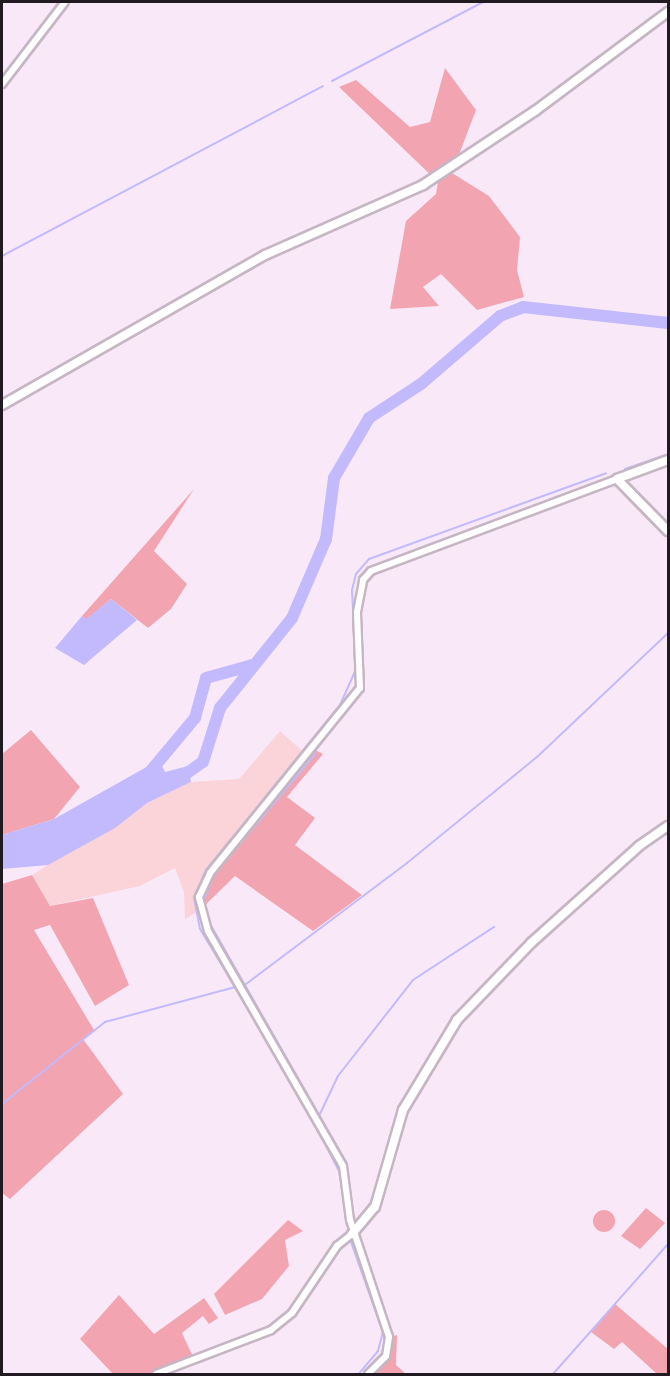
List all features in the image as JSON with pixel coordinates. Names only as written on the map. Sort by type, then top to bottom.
[{"type":"street","points":[[2,84],[65,2]]},
{"type":"street","points":[[2,405],[265,255],[423,185],[535,111],[669,12]]},
{"type":"street","points":[[368,1374],[386,1356],[389,1337],[351,1234],[343,1166],[208,931],[199,897],[210,873],[360,688],[357,612],[363,580],[370,571],[669,460]]},
{"type":"street","points":[[617,479],[669,531]]},
{"type":"street","points":[[156,1374],[271,1330],[292,1313],[351,1234],[375,1206],[403,1110],[457,1020],[531,943],[639,846],[669,826]]},
{"type":"shaded area","points":[[445,68],[476,110],[452,173],[489,196],[520,237],[517,270],[524,297],[477,310],[441,274],[423,287],[439,306],[390,309],[406,221],[436,194],[438,182],[339,87],[356,80],[410,127],[430,122]]},
{"type":"shaded area","points":[[194,489],[154,551],[187,584],[171,609],[148,628],[111,599],[86,620],[82,616]]},
{"type":"shaded area","points":[[111,599],[137,620],[84,665],[55,648],[82,616],[86,619]]},
{"type":"shaded area","points":[[31,730],[80,787],[54,819],[2,835],[2,754]]},
{"type":"shaded area","points":[[280,731],[308,756],[199,897],[199,911],[185,919],[184,892],[175,868],[140,886],[50,906],[32,875],[147,803],[191,782],[239,779]]},
{"type":"shaded area","points":[[313,749],[323,754],[287,797],[315,818],[295,845],[362,895],[313,931],[235,876],[199,911],[199,897],[210,873]]},
{"type":"shaded area","points":[[159,760],[165,772],[188,766],[191,782],[147,803],[115,828],[48,865],[2,869],[2,835],[54,819]]},
{"type":"shaded area","points":[[32,875],[50,906],[93,898],[129,985],[95,1006],[50,925],[34,930],[94,1030],[83,1039],[123,1094],[10,1199],[2,1193],[2,884]]},
{"type":"shaded area","points":[[646,1208],[665,1223],[640,1249],[621,1236]]},
{"type":"shaded area","points":[[604,1210],[612,1213],[615,1221],[612,1229],[604,1232],[596,1229],[593,1221],[596,1213]]},
{"type":"shaded area","points":[[288,1220],[303,1231],[285,1240],[289,1266],[262,1299],[225,1315],[214,1294]]},
{"type":"shaded area","points":[[119,1295],[154,1334],[204,1298],[218,1318],[209,1324],[203,1316],[182,1333],[195,1361],[156,1374],[113,1374],[80,1339]]},
{"type":"shaded area","points":[[615,1304],[668,1349],[668,1374],[657,1374],[622,1342],[614,1349],[591,1332]]},
{"type":"shaded area","points":[[397,1335],[396,1365],[406,1374],[368,1374],[386,1356],[389,1337]]},
{"type":"waterway","points":[[332,81],[483,2]]},
{"type":"waterway","points":[[2,256],[323,86]]},
{"type":"waterway","points":[[175,782],[203,762],[220,708],[292,618],[326,539],[334,478],[369,418],[421,384],[500,316],[523,307],[668,323]]},
{"type":"waterway","points":[[625,469],[668,454]]},
{"type":"waterway","points":[[355,646],[352,590],[356,574],[369,559],[606,473]]},
{"type":"waterway","points":[[242,987],[407,863],[537,757],[668,633]]},
{"type":"waterway","points":[[149,773],[195,718],[206,678],[253,665]]},
{"type":"waterway","points":[[271,1047],[200,929],[194,897],[206,870],[340,705],[357,667]]},
{"type":"waterway","points":[[203,903],[214,875],[315,754]]},
{"type":"waterway","points":[[209,922],[346,1162]]},
{"type":"waterway","points":[[319,1116],[338,1076],[413,980],[494,927]]},
{"type":"waterway","points":[[2,1104],[105,1022],[236,987]]},
{"type":"waterway","points":[[306,1107],[339,1171],[349,1233]]},
{"type":"waterway","points":[[350,1239],[383,1332],[378,1351],[359,1374]]},
{"type":"waterway","points":[[553,1374],[668,1244]]}]
